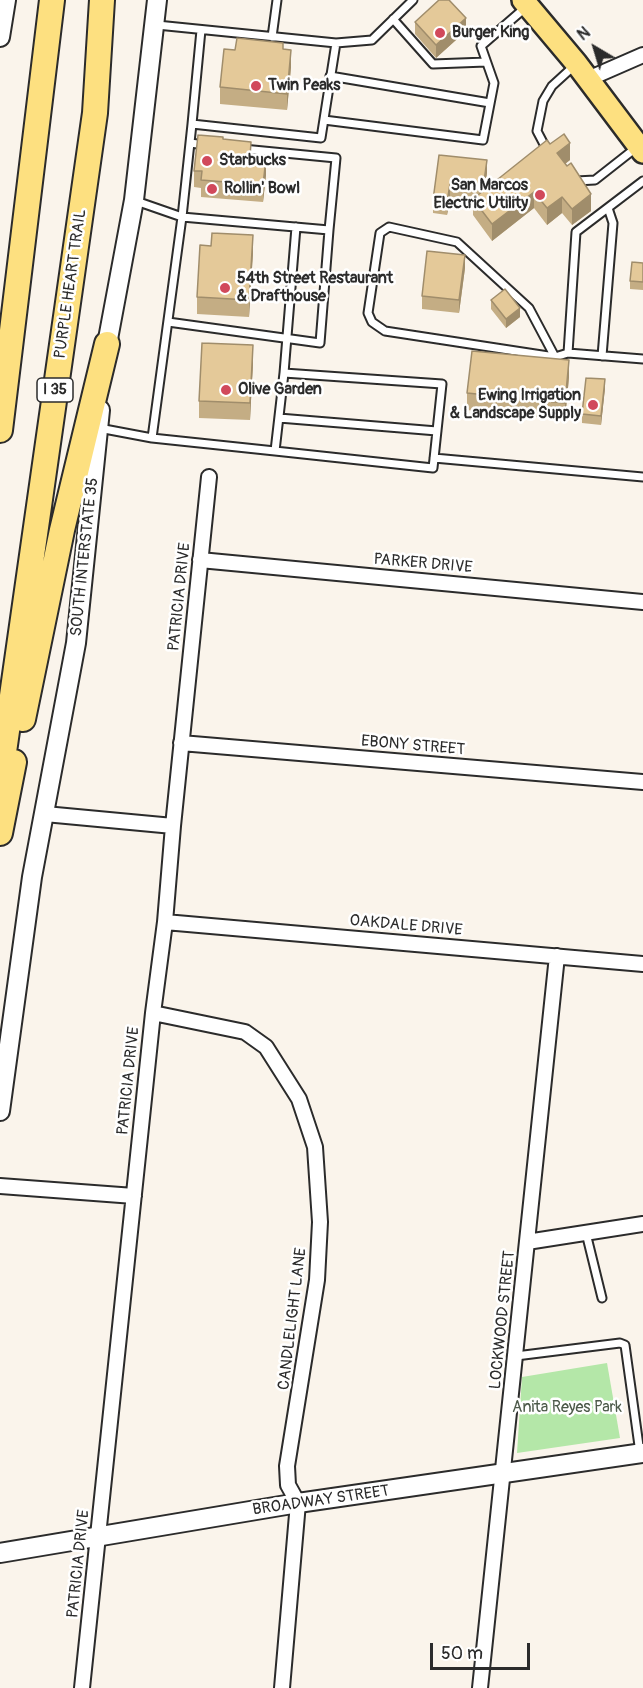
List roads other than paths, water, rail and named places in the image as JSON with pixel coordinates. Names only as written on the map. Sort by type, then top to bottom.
[{"type":"highway","points":[[0,430],[52,0]]},
{"type":"highway","name":"PURPLE HEART TRAIL","points":[[0,780],[96,113],[102,0]]},
{"type":"highway","points":[[0,362],[17,294]]},
{"type":"highway","points":[[0,833],[62,530],[106,344]]},
{"type":"main road","points":[[0,37],[6,0]]},
{"type":"main road","name":"SOUTH INTERSTATE 35","points":[[0,1111],[32,877],[76,643],[106,344],[134,200],[157,0]]},
{"type":"main road","points":[[525,3],[582,71],[641,148]]},
{"type":"main road","name":"BROADWAY STREET","points":[[0,1553],[298,1503],[503,1476],[642,1454]]},
{"type":"street","points":[[582,71],[643,55]]},
{"type":"street","name":"PATRICIA DRIVE","points":[[82,1688],[153,1013],[165,922],[172,826],[209,477]]},
{"type":"street","name":"PARKER DRIVE","points":[[200,560],[643,602]]},
{"type":"street","name":"EBONY STREET","points":[[181,743],[643,782]]},
{"type":"street","points":[[45,814],[172,826]]},
{"type":"street","name":"OAKDALE DRIVE","points":[[165,922],[643,964]]},
{"type":"street","name":"LOCKWOOD STREET","points":[[480,1688],[556,956]]},
{"type":"street","name":"CANDLELIGHT LANE","points":[[153,1013],[245,1032],[266,1047],[298,1099],[309,1122],[315,1147],[320,1222],[317,1280],[287,1466],[288,1485],[298,1503],[282,1688]]},
{"type":"street","points":[[0,1186],[134,1196]]},
{"type":"street","points":[[528,1242],[643,1224]]},
{"type":"lane","points":[[272,37],[277,0]]},
{"type":"lane","points":[[154,25],[336,43],[372,40],[413,0]]},
{"type":"lane","points":[[324,120],[483,140],[494,83],[481,46],[525,3]]},
{"type":"lane","points":[[393,19],[433,64],[486,62]]},
{"type":"lane","points":[[152,438],[182,217],[201,30]]},
{"type":"lane","points":[[192,124],[321,138],[336,43]]},
{"type":"lane","points":[[553,159],[537,131],[543,100],[552,86],[582,71]]},
{"type":"lane","points":[[330,76],[490,103]]},
{"type":"lane","points":[[190,143],[212,145]]},
{"type":"lane","points":[[168,322],[320,343],[336,158],[234,148]]},
{"type":"lane","points":[[566,176],[579,182],[595,180],[641,148]]},
{"type":"lane","points":[[568,353],[576,232],[643,181]]},
{"type":"lane","points":[[134,200],[182,217],[329,230]]},
{"type":"lane","points":[[602,356],[613,223],[608,208]]},
{"type":"lane","points":[[275,451],[296,227]]},
{"type":"lane","points":[[555,357],[529,308],[458,242],[388,227],[380,233],[368,313],[372,322],[385,331],[555,357],[568,353],[643,359]]},
{"type":"lane","points":[[98,428],[152,438],[433,468],[442,384],[284,373]]},
{"type":"lane","points":[[279,418],[437,432]]},
{"type":"lane","points":[[434,458],[643,477]]},
{"type":"lane","points":[[586,1233],[602,1298]]},
{"type":"lane","points":[[516,1356],[620,1343],[625,1345],[642,1454]]},
{"type":"place","name":"Burger King","points":[[440,33]]},
{"type":"place","name":"Twin Peaks","points":[[256,86]]},
{"type":"place","name":"Starbucks","points":[[207,161]]},
{"type":"place","name":"Rollin' Bowl","points":[[212,189]]},
{"type":"place","name":"San Marcos Electric Utility","points":[[540,195]]},
{"type":"place","name":"54th Street Restaurant & Drafthouse","points":[[225,288]]},
{"type":"place","name":"Olive Garden","points":[[226,390]]},
{"type":"place","name":"Ewing Irrigation & Landscape Supply","points":[[593,405]]},
{"type":"park label","name":"Anita Reyes Park","points":[[567,1408]]}]
